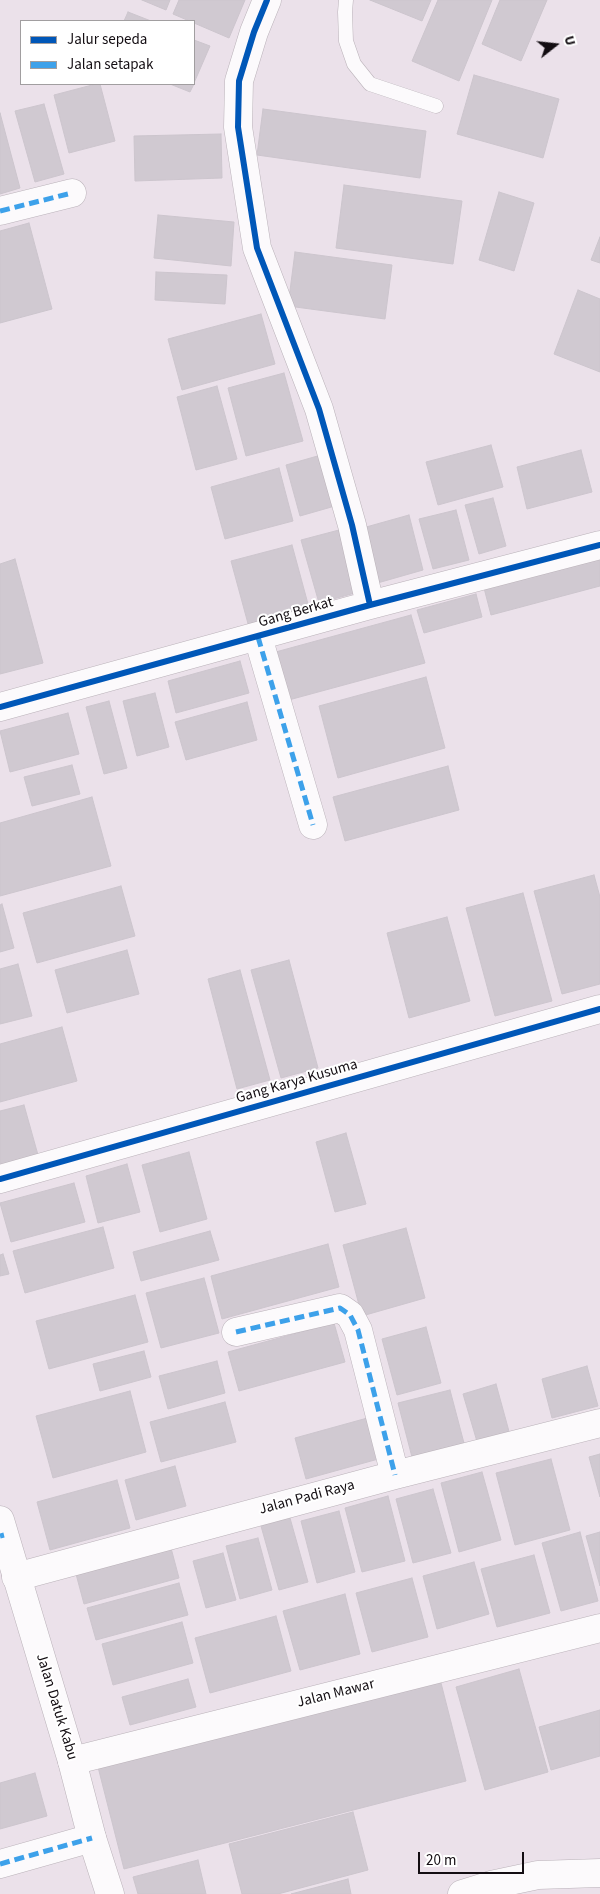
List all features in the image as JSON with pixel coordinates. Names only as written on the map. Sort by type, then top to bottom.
[{"type":"street","points":[[267,0],[254,32],[240,81],[239,99],[238,127],[256,238],[283,318],[319,409],[352,525],[370,605]]},
{"type":"street","points":[[0,212],[72,193]]},
{"type":"street","name":"Gang Berkat","points":[[0,706],[370,605],[600,545]]},
{"type":"street","points":[[258,637],[313,825]]},
{"type":"street","name":"Gang Karya Kusuma","points":[[0,1179],[600,1009]]},
{"type":"street","points":[[236,1332],[340,1308],[350,1315],[358,1330],[395,1475]]},
{"type":"street","name":"Jalan Padi Raya","points":[[16,1577],[395,1475],[600,1423]]},
{"type":"street","name":"Jalan Datuk Kabu","points":[[1,1531],[72,1761],[92,1838],[110,1894]]},
{"type":"street","name":"Jalan Mawar","points":[[72,1761],[600,1628]]},
{"type":"street","points":[[0,1864],[92,1838]]},
{"type":"street","points":[[462,1894],[538,1875],[600,1873]]},
{"type":"lane","points":[[346,0],[346,41],[354,64],[370,84],[436,106]]},
{"type":"building","points":[[142,0],[170,0],[166,10]]},
{"type":"building","points":[[179,0],[245,0],[229,38],[195,23],[195,20],[187,20],[173,14]]},
{"type":"building","points":[[370,0],[431,0],[422,21]]},
{"type":"building","points":[[438,0],[492,0],[459,81],[412,61]]},
{"type":"building","points":[[500,0],[547,0],[521,61],[482,44]]},
{"type":"building","points":[[128,12],[148,20],[124,20]]},
{"type":"building","points":[[195,40],[210,46],[195,81]]},
{"type":"building","points":[[474,75],[559,99],[543,158],[457,134]]},
{"type":"building","points":[[92,85],[100,85],[115,141],[69,153],[54,95]]},
{"type":"building","points":[[172,85],[194,85],[190,92]]},
{"type":"building","points":[[44,104],[64,174],[35,182],[15,111]]},
{"type":"building","points":[[263,109],[426,131],[420,178],[257,155]]},
{"type":"building","points":[[0,113],[20,188],[0,194]]},
{"type":"building","points":[[221,134],[222,178],[135,181],[134,136]]},
{"type":"building","points":[[344,185],[462,201],[453,264],[336,248]]},
{"type":"building","points":[[499,192],[534,203],[514,271],[479,260]]},
{"type":"building","points":[[158,215],[234,222],[231,266],[154,258]]},
{"type":"building","points":[[29,223],[52,309],[0,323],[0,231]]},
{"type":"building","points":[[600,237],[600,263],[591,260]]},
{"type":"building","points":[[295,252],[392,265],[385,319],[288,306]]},
{"type":"building","points":[[156,272],[227,275],[225,304],[155,300]]},
{"type":"building","points":[[578,290],[600,299],[600,372],[554,354]]},
{"type":"building","points":[[261,314],[275,364],[182,390],[168,339]]},
{"type":"building","points":[[284,373],[303,441],[246,456],[228,388]]},
{"type":"building","points":[[217,386],[237,459],[196,470],[177,397]]},
{"type":"building","points":[[491,445],[503,487],[438,505],[426,462]]},
{"type":"building","points":[[581,450],[592,492],[527,509],[517,467]]},
{"type":"building","points":[[321,455],[335,506],[300,516],[286,465]]},
{"type":"building","points":[[279,468],[293,521],[225,539],[211,487]]},
{"type":"building","points":[[493,498],[506,546],[479,554],[465,505]]},
{"type":"building","points":[[456,510],[469,560],[433,569],[419,519]]},
{"type":"building","points":[[409,515],[423,570],[374,584],[359,529]]},
{"type":"building","points":[[339,530],[355,593],[319,603],[301,540]]},
{"type":"building","points":[[292,545],[311,615],[250,631],[231,561]]},
{"type":"building","points":[[600,557],[600,586],[491,615],[484,588]]},
{"type":"building","points":[[15,559],[43,663],[0,674],[0,564]]},
{"type":"building","points":[[476,594],[482,617],[424,633],[417,610]]},
{"type":"building","points":[[411,615],[425,663],[285,701],[272,653]]},
{"type":"building","points":[[240,661],[249,693],[176,713],[168,681]]},
{"type":"building","points":[[426,677],[445,748],[338,778],[319,706]]},
{"type":"building","points":[[155,693],[169,747],[137,756],[123,701]]},
{"type":"building","points":[[109,701],[127,768],[104,774],[86,707]]},
{"type":"building","points":[[247,702],[257,740],[186,760],[175,722]]},
{"type":"building","points":[[68,713],[79,754],[10,772],[0,731]]},
{"type":"building","points":[[72,765],[80,794],[32,806],[24,777]]},
{"type":"building","points":[[448,766],[459,810],[345,841],[333,797]]},
{"type":"building","points":[[92,797],[111,866],[0,896],[0,823]]},
{"type":"building","points":[[594,875],[600,897],[600,984],[562,994],[534,891]]},
{"type":"building","points":[[121,886],[135,936],[37,963],[23,913]]},
{"type":"building","points":[[523,893],[552,1001],[495,1016],[466,908]]},
{"type":"building","points":[[2,904],[14,948],[0,952],[0,905]]},
{"type":"building","points":[[447,917],[470,1001],[409,1018],[387,933]]},
{"type":"building","points":[[127,950],[139,994],[67,1013],[55,970]]},
{"type":"building","points":[[289,960],[318,1068],[281,1078],[251,970]]},
{"type":"building","points":[[18,964],[32,1016],[0,1024],[0,969]]},
{"type":"building","points":[[240,970],[270,1080],[237,1089],[208,979]]},
{"type":"building","points":[[62,1027],[77,1081],[0,1102],[0,1044]]},
{"type":"building","points":[[24,1105],[38,1155],[0,1166],[0,1111]]},
{"type":"building","points":[[346,1133],[366,1204],[335,1212],[316,1142]]},
{"type":"building","points":[[189,1152],[207,1219],[160,1232],[142,1165]]},
{"type":"building","points":[[127,1164],[140,1212],[98,1223],[86,1176]]},
{"type":"building","points":[[74,1183],[85,1222],[11,1242],[0,1203]]},
{"type":"building","points":[[103,1227],[114,1268],[25,1293],[13,1251]]},
{"type":"building","points":[[406,1228],[425,1298],[362,1316],[343,1245]]},
{"type":"building","points":[[210,1231],[219,1260],[141,1281],[133,1252]]},
{"type":"building","points":[[328,1244],[339,1287],[222,1319],[211,1276]]},
{"type":"building","points":[[3,1254],[9,1274],[0,1276],[0,1255]]},
{"type":"building","points":[[204,1278],[219,1333],[161,1348],[146,1293]]},
{"type":"building","points":[[135,1295],[148,1342],[49,1369],[36,1321]]},
{"type":"building","points":[[334,1323],[345,1362],[239,1391],[228,1352]]},
{"type":"building","points":[[426,1327],[441,1383],[397,1395],[382,1339]]},
{"type":"building","points":[[144,1351],[151,1377],[100,1391],[93,1364]]},
{"type":"building","points":[[217,1361],[225,1393],[168,1409],[159,1376]]},
{"type":"building","points":[[587,1366],[598,1406],[552,1418],[542,1379]]},
{"type":"building","points":[[496,1384],[510,1435],[478,1445],[463,1394]]},
{"type":"building","points":[[450,1390],[465,1447],[413,1461],[398,1403]]},
{"type":"building","points":[[130,1391],[146,1452],[53,1478],[36,1416]]},
{"type":"building","points":[[225,1402],[236,1442],[161,1462],[150,1422]]},
{"type":"building","points":[[371,1417],[382,1458],[306,1479],[295,1438]]},
{"type":"building","points":[[600,1454],[600,1497],[589,1457]]},
{"type":"building","points":[[551,1459],[570,1530],[515,1545],[496,1473]]},
{"type":"building","points":[[175,1466],[186,1506],[136,1520],[125,1480]]},
{"type":"building","points":[[482,1472],[501,1540],[459,1552],[441,1483]]},
{"type":"building","points":[[117,1480],[130,1528],[50,1550],[37,1502]]},
{"type":"building","points":[[433,1489],[451,1553],[413,1563],[396,1499]]},
{"type":"building","points":[[388,1496],[405,1561],[362,1572],[345,1508]]},
{"type":"building","points":[[339,1511],[355,1572],[317,1583],[301,1521]]},
{"type":"building","points":[[290,1518],[308,1582],[279,1590],[261,1526]]},
{"type":"building","points":[[580,1532],[598,1601],[561,1611],[542,1543]]},
{"type":"building","points":[[600,1532],[600,1586],[586,1536]]},
{"type":"building","points":[[258,1538],[272,1590],[240,1599],[226,1546]]},
{"type":"building","points":[[171,1548],[179,1578],[84,1604],[76,1574]]},
{"type":"building","points":[[223,1553],[236,1600],[206,1608],[193,1561]]},
{"type":"building","points":[[534,1555],[550,1613],[497,1627],[481,1569]]},
{"type":"building","points":[[474,1562],[489,1614],[437,1629],[423,1576]]},
{"type":"building","points":[[412,1578],[428,1637],[372,1652],[356,1593]]},
{"type":"building","points":[[179,1583],[188,1615],[96,1640],[87,1608]]},
{"type":"building","points":[[345,1594],[360,1654],[300,1670],[283,1611]]},
{"type":"building","points":[[276,1616],[291,1671],[210,1693],[195,1638]]},
{"type":"building","points":[[182,1622],[193,1663],[113,1685],[102,1644]]},
{"type":"building","points":[[519,1669],[548,1772],[485,1790],[456,1687]]},
{"type":"building","points":[[188,1679],[196,1707],[130,1725],[122,1697]]},
{"type":"building","points":[[440,1679],[466,1781],[124,1869],[98,1767]]},
{"type":"building","points":[[600,1710],[600,1756],[551,1770],[539,1727]]},
{"type":"building","points":[[35,1773],[47,1816],[0,1829],[0,1783]]},
{"type":"building","points":[[353,1812],[368,1870],[278,1894],[242,1894],[229,1844]]},
{"type":"building","points":[[198,1860],[206,1894],[138,1894],[133,1877]]},
{"type":"building","points":[[348,1879],[351,1894],[291,1894]]},
{"type":"marked path","points":[[0,211],[72,193]]},
{"type":"marked path","points":[[258,637],[313,825]]},
{"type":"marked path","points":[[236,1332],[340,1308],[350,1315],[358,1330],[395,1475]]},
{"type":"marked path","points":[[0,1536],[4,1535]]},
{"type":"marked path","points":[[0,1864],[92,1838]]},
{"type":"cycle path","points":[[267,0],[254,32],[239,81],[238,127],[257,248],[319,409],[352,525],[370,605]]},
{"type":"cycle path","points":[[0,707],[370,605],[600,545]]},
{"type":"cycle path","points":[[0,1179],[600,1009]]}]
